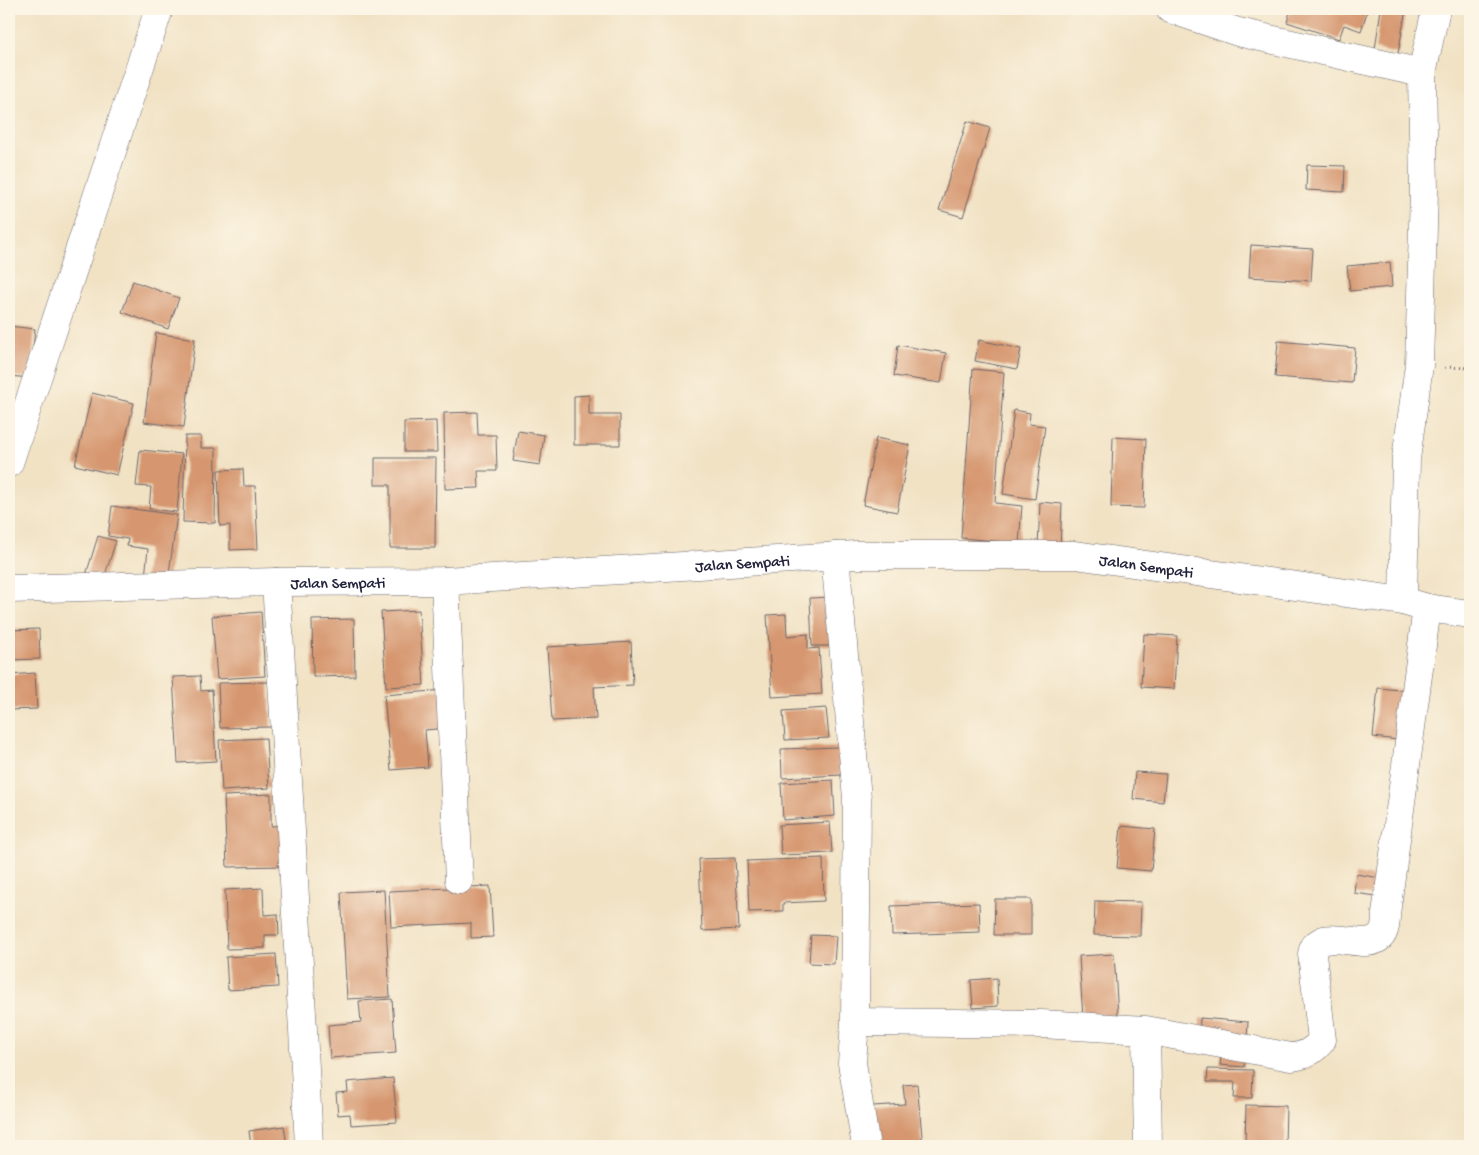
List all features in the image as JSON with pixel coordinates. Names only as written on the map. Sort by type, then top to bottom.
[{"type":"street","points":[[9,463],[158,9]]},
{"type":"street","points":[[1170,9],[1238,32],[1422,73]]},
{"type":"street","points":[[855,1022],[1041,1024],[1146,1030],[1291,1057],[1299,1056],[1310,1052],[1322,1040],[1312,954],[1314,946],[1323,940],[1334,939],[1367,943],[1383,935],[1386,925],[1415,604],[1406,459],[1419,365],[1424,191],[1422,73],[1436,9]]},
{"type":"street","name":"Jalan Sempati","points":[[9,589],[276,582],[445,581],[835,556],[1075,555],[1415,604],[1470,614]]},
{"type":"street","points":[[835,556],[857,798],[855,1022],[852,1063],[866,1146]]},
{"type":"street","points":[[445,581],[458,880]]},
{"type":"street","points":[[276,582],[309,1146]]},
{"type":"street","points":[[1146,1030],[1148,1146]]},
{"type":"building","points":[[1291,9],[1368,9],[1361,31],[1344,25],[1339,39],[1287,22]]},
{"type":"building","points":[[1381,9],[1406,9],[1398,54],[1375,49]]},
{"type":"building","points":[[967,121],[990,128],[963,217],[939,210]]},
{"type":"building","points":[[1307,165],[1345,166],[1344,192],[1306,190]]},
{"type":"building","points":[[1251,245],[1313,249],[1311,281],[1249,277]]},
{"type":"building","points":[[1390,262],[1392,287],[1350,291],[1347,266]]},
{"type":"building","points":[[133,281],[179,298],[168,329],[122,312]]},
{"type":"building","points":[[1470,315],[1470,341],[1466,340]]},
{"type":"building","points":[[9,326],[35,329],[30,378],[9,376]]},
{"type":"building","points":[[156,333],[195,339],[184,427],[144,422]]},
{"type":"building","points":[[979,340],[1021,349],[1017,369],[975,361]]},
{"type":"building","points":[[1278,341],[1355,348],[1352,383],[1275,377]]},
{"type":"building","points":[[898,345],[946,353],[941,383],[894,376]]},
{"type":"building","points":[[973,369],[1004,372],[995,503],[1022,506],[1019,543],[961,538]]},
{"type":"building","points":[[92,393],[134,403],[117,475],[75,465]]},
{"type":"building","points":[[589,395],[589,415],[620,415],[620,445],[574,445],[574,396]]},
{"type":"building","points":[[1014,410],[1030,413],[1029,424],[1045,426],[1035,499],[1003,494]]},
{"type":"building","points":[[477,412],[478,435],[496,435],[497,471],[478,471],[479,488],[445,489],[444,413]]},
{"type":"building","points":[[436,421],[437,452],[404,452],[404,422]]},
{"type":"building","points":[[518,431],[544,435],[540,465],[513,461]]},
{"type":"building","points":[[185,436],[201,436],[201,448],[216,448],[215,523],[183,522]]},
{"type":"building","points":[[1113,437],[1146,439],[1144,508],[1111,507]]},
{"type":"building","points":[[876,438],[910,445],[897,512],[863,505]]},
{"type":"building","points":[[140,450],[182,454],[177,512],[149,509],[151,487],[136,486]]},
{"type":"building","points":[[375,458],[436,458],[435,548],[390,548],[390,485],[375,485]]},
{"type":"building","points":[[243,469],[244,486],[255,486],[258,549],[230,550],[230,525],[220,526],[218,470]]},
{"type":"building","points":[[1040,502],[1062,504],[1060,549],[1038,548]]},
{"type":"building","points":[[112,506],[177,515],[168,580],[145,577],[148,549],[127,546],[128,539],[108,536]]},
{"type":"building","points":[[98,536],[116,541],[103,581],[86,575]]},
{"type":"building","points":[[832,597],[834,646],[812,646],[810,598]]},
{"type":"building","points":[[419,610],[424,685],[386,687],[381,612]]},
{"type":"building","points":[[261,612],[265,676],[217,679],[212,616]]},
{"type":"building","points":[[786,614],[787,636],[808,634],[808,649],[819,648],[822,694],[772,697],[767,615]]},
{"type":"building","points":[[354,619],[355,676],[313,677],[312,620]]},
{"type":"building","points":[[39,629],[40,659],[9,660],[9,630]]},
{"type":"building","points":[[1144,634],[1177,636],[1174,689],[1141,687]]},
{"type":"building","points":[[631,642],[633,685],[594,687],[596,719],[552,721],[547,647]]},
{"type":"building","points":[[35,673],[37,709],[9,710],[9,675]]},
{"type":"building","points":[[200,676],[201,691],[212,690],[216,761],[178,763],[173,677]]},
{"type":"building","points":[[269,682],[271,727],[220,728],[218,683]]},
{"type":"building","points":[[1378,688],[1411,691],[1406,741],[1373,737]]},
{"type":"building","points":[[445,690],[449,728],[425,730],[428,767],[391,770],[384,695]]},
{"type":"building","points":[[826,708],[829,738],[785,740],[783,711]]},
{"type":"building","points":[[266,738],[269,788],[222,791],[219,740]]},
{"type":"building","points":[[840,747],[841,775],[782,778],[781,749]]},
{"type":"building","points":[[1135,772],[1166,774],[1163,802],[1133,799]]},
{"type":"building","points":[[833,780],[835,816],[783,820],[781,783]]},
{"type":"building","points":[[271,794],[271,826],[289,825],[290,866],[227,867],[224,796]]},
{"type":"building","points":[[830,822],[832,853],[781,855],[779,825]]},
{"type":"building","points":[[1121,826],[1155,829],[1151,871],[1117,868]]},
{"type":"building","points":[[735,858],[739,929],[702,931],[699,859]]},
{"type":"building","points":[[823,858],[824,901],[783,903],[783,911],[749,912],[747,861]]},
{"type":"building","points":[[1356,874],[1380,878],[1377,896],[1354,893]]},
{"type":"building","points":[[490,886],[493,937],[471,938],[471,923],[391,927],[389,891]]},
{"type":"building","points":[[263,888],[264,915],[278,914],[279,935],[265,935],[265,948],[227,949],[225,890]]},
{"type":"building","points":[[384,890],[390,997],[347,999],[341,892]]},
{"type":"building","points":[[995,899],[1031,899],[1031,935],[994,935]]},
{"type":"building","points":[[1095,901],[1141,902],[1140,936],[1094,935]]},
{"type":"building","points":[[979,903],[980,932],[892,935],[891,906]]},
{"type":"building","points":[[811,935],[836,936],[834,964],[809,963]]},
{"type":"building","points":[[276,954],[278,987],[228,990],[226,957]]},
{"type":"building","points":[[1114,954],[1118,1016],[1083,1018],[1079,956]]},
{"type":"building","points":[[997,978],[998,1006],[973,1008],[971,980]]},
{"type":"building","points":[[392,999],[396,1053],[330,1058],[328,1025],[361,1022],[359,1001]]},
{"type":"building","points":[[1200,1018],[1248,1022],[1247,1041],[1199,1037]]},
{"type":"building","points":[[1222,1050],[1246,1053],[1244,1067],[1220,1065]]},
{"type":"building","points":[[1208,1069],[1253,1070],[1252,1098],[1234,1098],[1235,1082],[1207,1082]]},
{"type":"building","points":[[393,1078],[397,1122],[351,1125],[350,1114],[338,1115],[336,1093],[348,1092],[347,1082]]},
{"type":"building","points":[[917,1084],[923,1146],[877,1146],[873,1106],[905,1104],[903,1085]]},
{"type":"building","points":[[1246,1105],[1286,1106],[1285,1146],[1245,1146]]},
{"type":"building","points":[[284,1126],[287,1146],[251,1146],[249,1131]]}]
